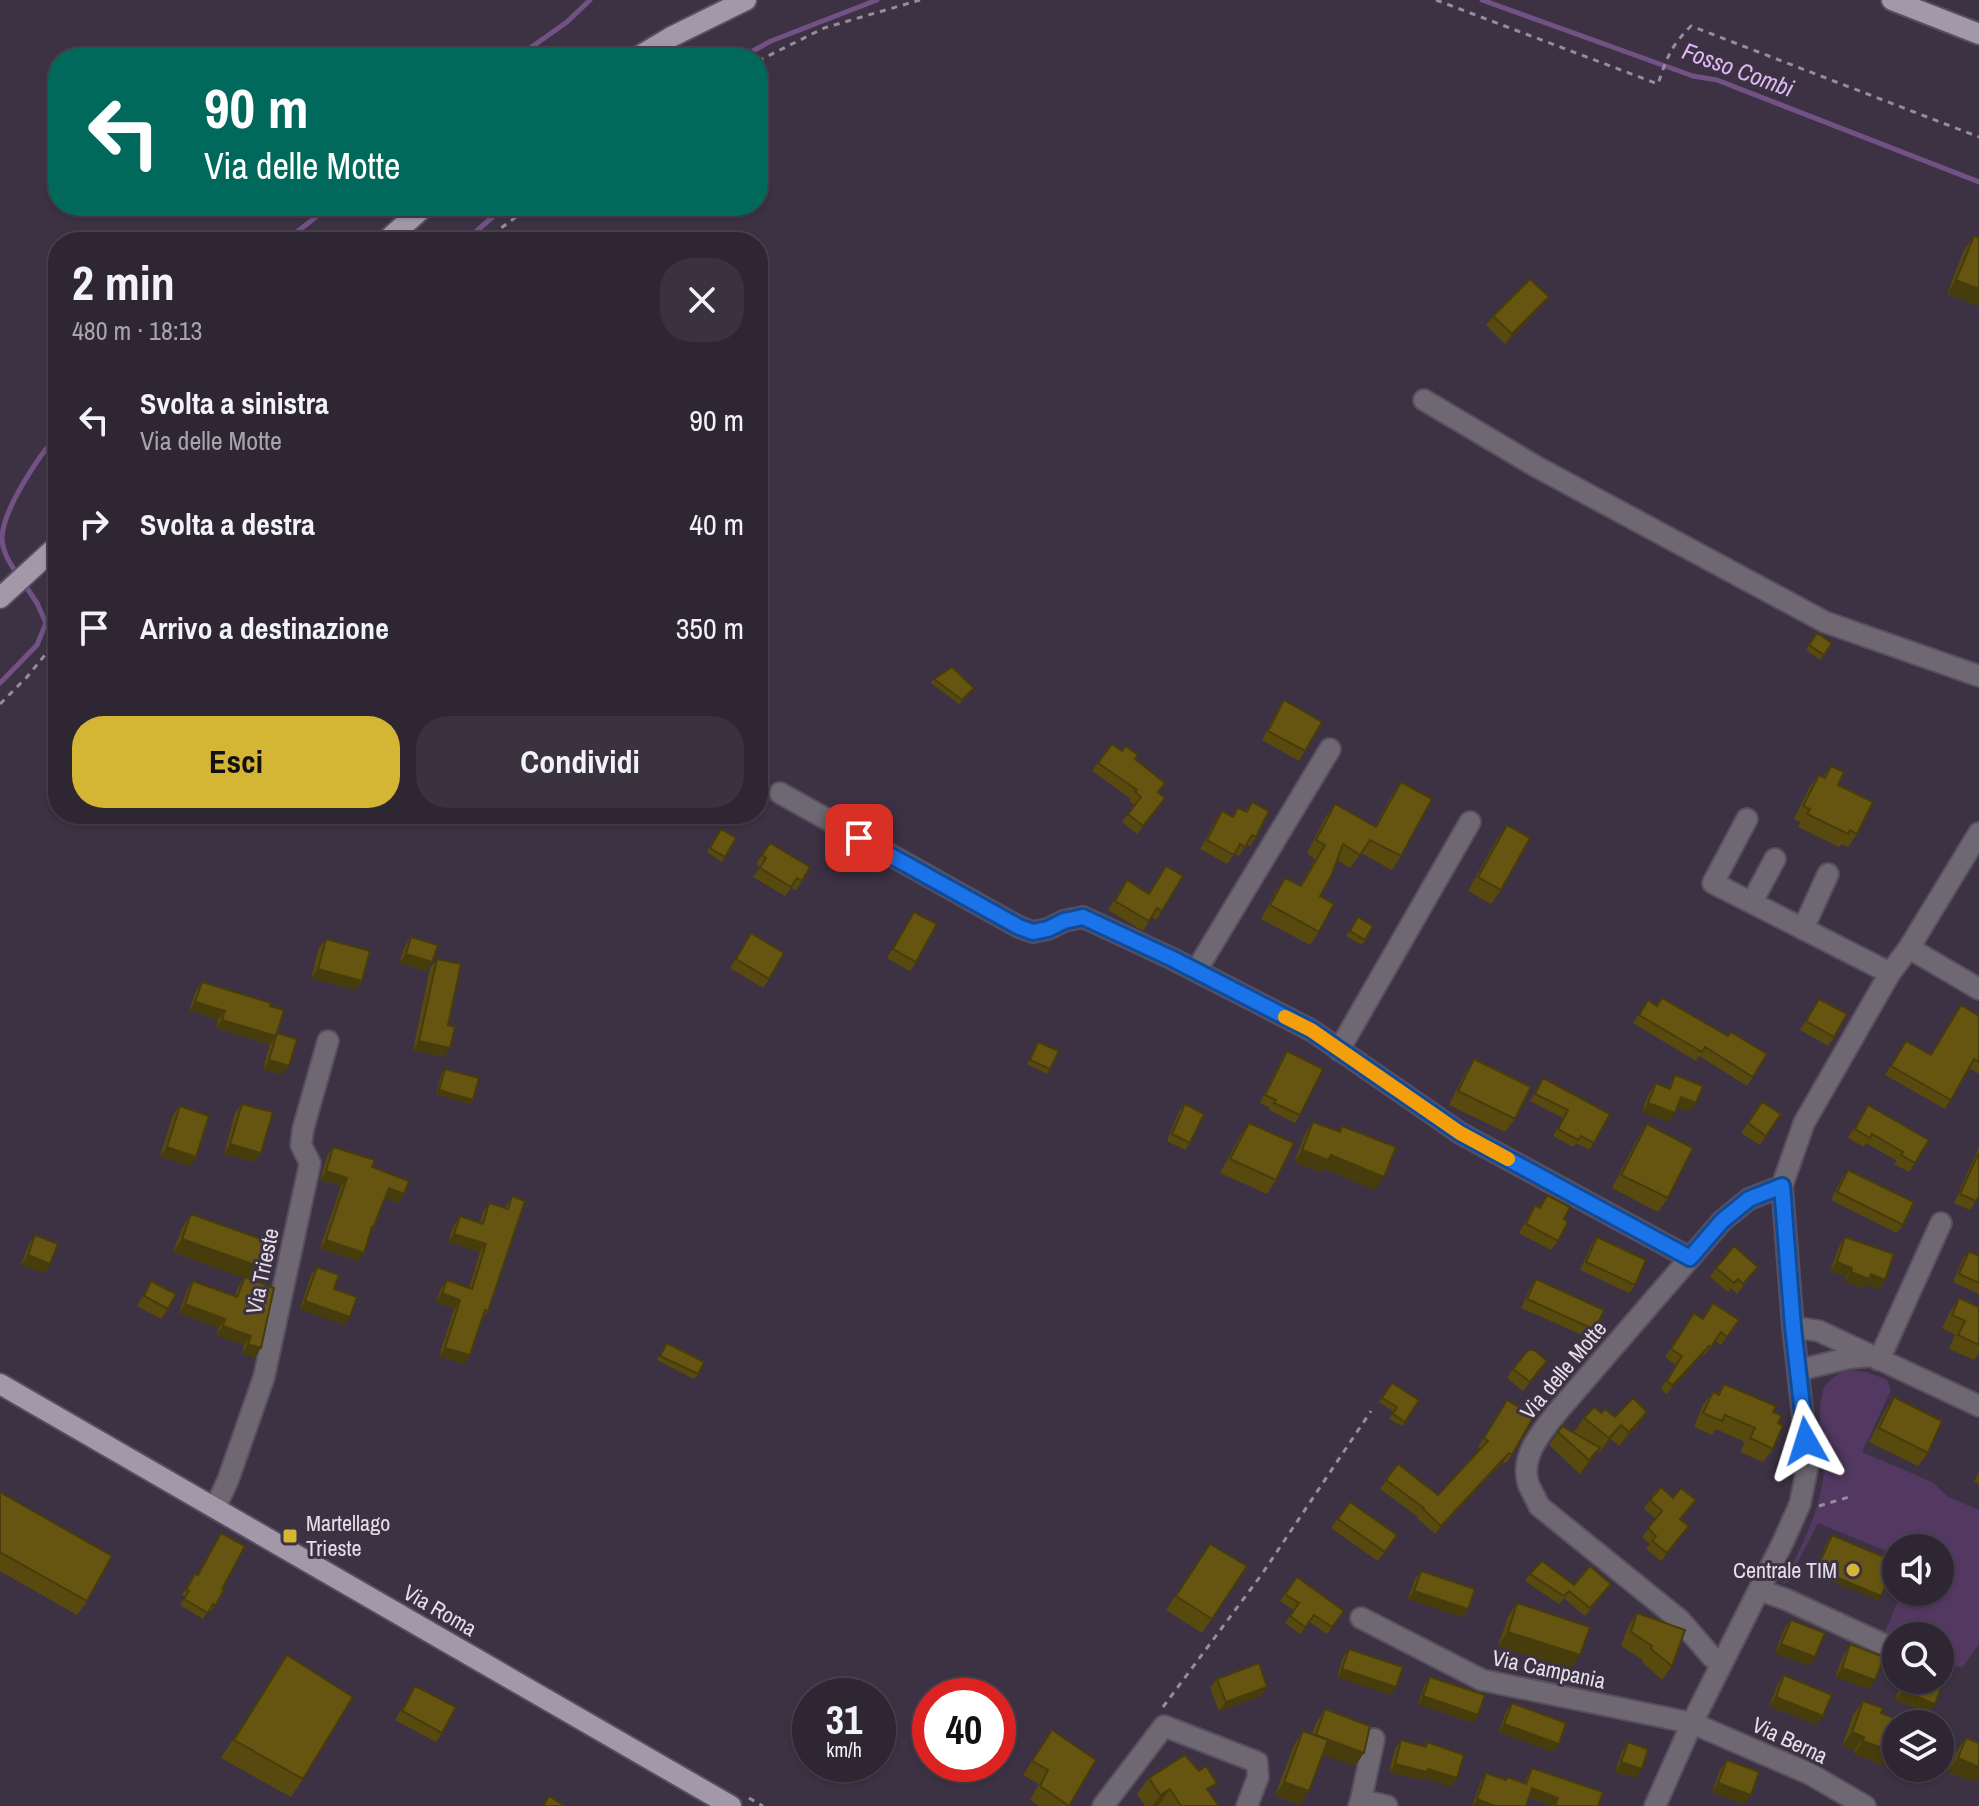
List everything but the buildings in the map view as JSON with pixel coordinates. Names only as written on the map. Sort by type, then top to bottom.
[{"type":"main road","points":[[653,48],[746,0]]},
{"type":"main road","points":[[1892,0],[1979,34]]},
{"type":"main road","points":[[396,232],[414,216]]},
{"type":"main road","points":[[0,598],[48,554]]},
{"type":"main road","name":"Via Roma","points":[[0,1384],[731,1806]]},
{"type":"street","points":[[1424,400],[1537,467],[1825,622],[1979,676]]},
{"type":"street","points":[[1196,971],[1330,749]]},
{"type":"street","points":[[780,793],[1019,927],[1033,932],[1083,917],[1196,971],[1311,1030],[1460,1133],[1690,1258]]},
{"type":"street","points":[[1747,819],[1713,883],[1890,973]]},
{"type":"street","points":[[1339,1050],[1470,822]]},
{"type":"street","points":[[1655,1806],[1692,1723],[1800,1504],[1808,1464],[1782,1186],[1804,1123],[1890,973],[1909,948],[1979,833]]},
{"type":"street","points":[[1752,902],[1775,859]]},
{"type":"street","points":[[1803,929],[1828,874]]},
{"type":"street","points":[[1909,948],[1979,989]]},
{"type":"street","name":"Via Trieste","points":[[215,1508],[264,1377],[310,1163],[301,1145],[303,1129],[328,1041]]},
{"type":"street","name":"Via delle Motte","points":[[1722,1663],[1712,1657],[1680,1620],[1539,1506],[1527,1481],[1528,1458],[1539,1436],[1559,1410],[1722,1221],[1749,1199],[1782,1186]]},
{"type":"street","points":[[1876,1358],[1941,1223]]},
{"type":"street","points":[[1793,1327],[1819,1331],[1979,1406]]},
{"type":"street","points":[[1799,1370],[1849,1358],[1876,1358]]},
{"type":"street","points":[[1759,1590],[1882,1644]]},
{"type":"street","name":"Via Campania","points":[[1361,1618],[1482,1680],[1692,1723]]},
{"type":"street","name":"Via Berna","points":[[1692,1723],[1810,1774],[1865,1806]]},
{"type":"street","points":[[1103,1806],[1164,1726],[1257,1762],[1258,1777],[1247,1806]]},
{"type":"street","points":[[1374,1739],[1360,1803],[1387,1806]]},
{"type":"path","points":[[768,56],[824,28],[920,0]]},
{"type":"path","points":[[1436,0],[1658,84],[1676,41],[1691,26],[1979,137]]},
{"type":"path","points":[[496,232],[517,216]]},
{"type":"path","points":[[0,704],[48,651]]},
{"type":"path","points":[[1162,1708],[1262,1574],[1371,1411]]},
{"type":"path","points":[[1800,1504],[1814,1508],[1849,1497]]},
{"type":"shaded area","points":[[1844,1370],[1867,1372],[1887,1380],[1891,1390],[1862,1452],[1932,1482],[1948,1497],[1979,1510],[1979,1644],[1962,1668],[1954,1665],[1954,1622],[1889,1622],[1896,1606],[1954,1606],[1954,1534],[1882,1534],[1882,1549],[1818,1523],[1788,1582],[1783,1584],[1808,1530],[1822,1487],[1824,1462],[1820,1411],[1824,1387]]},
{"type":"waterway","points":[[530,48],[567,22],[590,0]]},
{"type":"waterway","name":"Fosso Combi","points":[[758,48],[877,0]]},
{"type":"waterway","name":"Fosso Combi","points":[[1482,0],[1693,76],[1717,80],[1979,182]]},
{"type":"waterway","points":[[297,232],[317,216]]},
{"type":"waterway","name":"Fosso Combi","points":[[475,232],[494,216]]},
{"type":"waterway","points":[[17,574],[4,549],[3,528],[22,484],[48,447]]},
{"type":"waterway","points":[[0,683],[37,645],[46,623],[23,582]]},
{"type":"slow traffic","points":[[1285,1017],[1311,1030],[1460,1133],[1508,1159]]},
{"type":"place","name":"Martellago Trieste","points":[[290,1536]]},
{"type":"place","name":"Centrale TIM","points":[[1853,1570]]},
{"type":"route","points":[[859,838],[1019,927],[1033,932],[1083,917],[1173,959],[1311,1030],[1460,1133],[1690,1258],[1722,1221],[1749,1199],[1782,1186],[1806,1441]]}]
